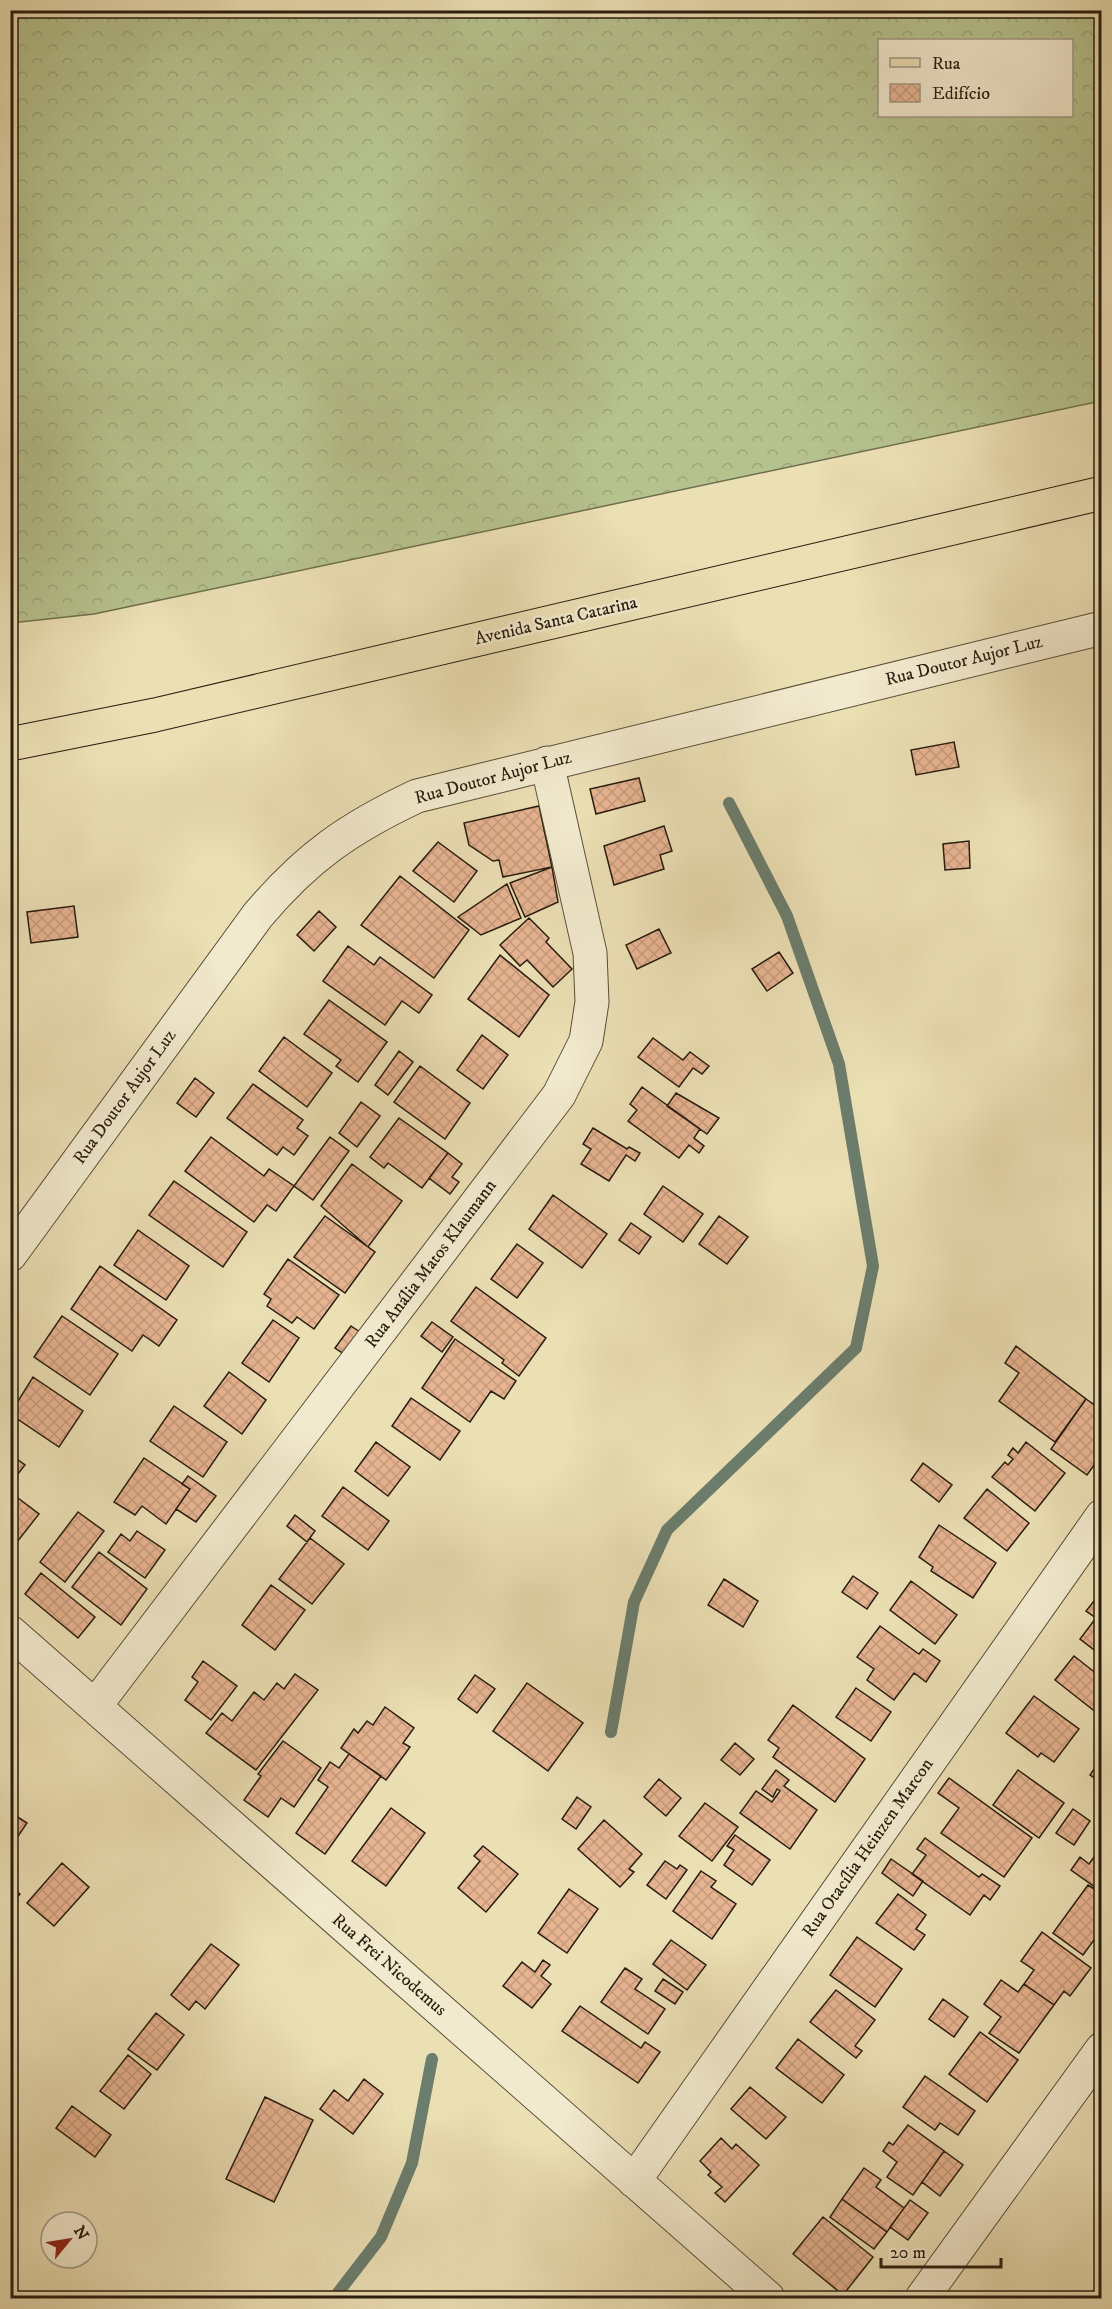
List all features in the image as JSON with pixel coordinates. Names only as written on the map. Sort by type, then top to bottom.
[{"type":"main road","name":"Avenida Santa Catarina","points":[[10,744],[155,715],[1101,493]]},
{"type":"street","name":"Rua Doutor Aujor Luz","points":[[10,1255],[258,915],[288,880],[328,845],[370,818],[417,796],[1101,628]]},
{"type":"street","name":"Rua Anália Matos Klaumann","points":[[95,1706],[559,1095],[586,1041],[592,1002],[590,953],[547,763]]},
{"type":"street","name":"Rua Otacília Heinzen Marcon","points":[[634,2181],[1101,1515]]},
{"type":"street","name":"Rua Frei Nicodemus","points":[[10,1632],[768,2298]]},
{"type":"street","points":[[922,2298],[1101,2049]]},
{"type":"green space","points":[[11,10],[1101,11],[1101,401],[94,614],[11,623]]},
{"type":"building","points":[[954,742],[959,767],[916,775],[911,750]]},
{"type":"building","points":[[639,778],[645,801],[596,814],[590,789]]},
{"type":"building","points":[[539,806],[552,867],[503,877],[499,860],[493,861],[469,845],[464,823]]},
{"type":"building","points":[[664,826],[672,851],[660,855],[664,869],[614,885],[604,846]]},
{"type":"building","points":[[969,841],[970,868],[945,870],[943,844]]},
{"type":"building","points":[[438,842],[477,871],[454,902],[413,871]]},
{"type":"building","points":[[552,867],[558,902],[525,917],[510,883]]},
{"type":"building","points":[[400,876],[469,930],[434,978],[361,925]]},
{"type":"building","points":[[507,884],[521,918],[481,935],[458,917]]},
{"type":"building","points":[[74,906],[78,937],[31,943],[27,912]]},
{"type":"building","points":[[319,911],[336,927],[314,951],[297,935]]},
{"type":"building","points":[[529,918],[549,938],[546,942],[572,969],[553,987],[527,960],[520,966],[500,945]]},
{"type":"building","points":[[659,929],[671,953],[637,969],[626,945]]},
{"type":"building","points":[[348,946],[374,965],[380,957],[432,995],[419,1013],[402,1001],[385,1025],[323,981]]},
{"type":"building","points":[[779,952],[793,973],[767,991],[752,969]]},
{"type":"building","points":[[500,955],[549,995],[519,1037],[468,999]]},
{"type":"building","points":[[329,1000],[387,1042],[358,1082],[336,1066],[341,1060],[304,1034]]},
{"type":"building","points":[[482,1035],[508,1055],[483,1089],[457,1070]]},
{"type":"building","points":[[284,1037],[332,1073],[307,1107],[259,1071]]},
{"type":"building","points":[[653,1038],[683,1060],[690,1052],[709,1066],[702,1074],[693,1068],[679,1087],[638,1057]]},
{"type":"building","points":[[399,1051],[413,1062],[388,1095],[375,1085]]},
{"type":"building","points":[[420,1066],[470,1103],[445,1139],[394,1102]]},
{"type":"building","points":[[195,1078],[214,1093],[196,1117],[177,1103]]},
{"type":"building","points":[[253,1084],[303,1120],[297,1128],[308,1136],[294,1155],[283,1147],[277,1155],[227,1118]]},
{"type":"building","points":[[642,1087],[700,1129],[694,1138],[704,1146],[699,1153],[689,1145],[679,1158],[628,1121],[637,1110],[630,1104]]},
{"type":"building","points":[[676,1093],[719,1118],[707,1134],[667,1106]]},
{"type":"building","points":[[361,1102],[380,1116],[357,1147],[339,1133]]},
{"type":"building","points":[[399,1118],[448,1153],[422,1188],[388,1163],[384,1168],[370,1157]]},
{"type":"building","points":[[593,1128],[627,1149],[629,1147],[640,1153],[635,1161],[626,1155],[609,1181],[581,1164],[591,1149],[583,1144]]},
{"type":"building","points":[[211,1137],[264,1176],[269,1169],[294,1186],[276,1211],[267,1205],[254,1222],[185,1171]]},
{"type":"building","points":[[330,1137],[349,1151],[313,1200],[294,1186]]},
{"type":"building","points":[[448,1153],[462,1164],[452,1177],[459,1182],[450,1194],[429,1178]]},
{"type":"building","points":[[352,1164],[402,1201],[368,1247],[321,1206]]},
{"type":"building","points":[[174,1181],[247,1232],[223,1267],[149,1215]]},
{"type":"building","points":[[663,1186],[703,1214],[683,1242],[644,1214]]},
{"type":"building","points":[[553,1195],[607,1234],[582,1268],[529,1229]]},
{"type":"building","points":[[325,1216],[375,1252],[345,1293],[294,1257]]},
{"type":"building","points":[[719,1216],[748,1237],[727,1264],[699,1244]]},
{"type":"building","points":[[631,1223],[651,1237],[639,1254],[619,1240]]},
{"type":"building","points":[[138,1230],[189,1266],[166,1300],[114,1265]]},
{"type":"building","points":[[517,1244],[543,1263],[517,1298],[491,1279]]},
{"type":"building","points":[[288,1259],[339,1295],[314,1329],[297,1317],[292,1323],[267,1306],[271,1299],[264,1294]]},
{"type":"building","points":[[100,1266],[177,1320],[159,1346],[143,1335],[132,1351],[71,1309]]},
{"type":"building","points":[[476,1287],[546,1338],[519,1376],[502,1363],[504,1360],[451,1321]]},
{"type":"building","points":[[62,1316],[118,1354],[90,1395],[34,1357]]},
{"type":"building","points":[[273,1320],[299,1338],[269,1382],[242,1363]]},
{"type":"building","points":[[432,1322],[453,1337],[442,1352],[421,1336]]},
{"type":"building","points":[[351,1326],[369,1338],[353,1360],[335,1348]]},
{"type":"building","points":[[455,1339],[516,1381],[504,1399],[491,1391],[470,1422],[422,1388]]},
{"type":"building","points":[[1016,1346],[1086,1399],[1055,1442],[999,1401],[1019,1373],[1005,1363]]},
{"type":"building","points":[[229,1372],[266,1400],[242,1434],[204,1406]]},
{"type":"building","points":[[33,1377],[83,1411],[59,1447],[10,1414]]},
{"type":"building","points":[[411,1398],[460,1431],[440,1460],[392,1426]]},
{"type":"building","points":[[1086,1399],[1102,1410],[1102,1454],[1087,1475],[1051,1449]]},
{"type":"building","points":[[174,1406],[227,1442],[203,1477],[150,1441]]},
{"type":"building","points":[[376,1442],[410,1467],[388,1496],[355,1471]]},
{"type":"building","points":[[1026,1442],[1065,1473],[1035,1511],[992,1477],[1005,1462],[1008,1465],[1013,1459],[1008,1455],[1013,1448],[1018,1453]]},
{"type":"building","points":[[10,1454],[25,1465],[10,1484]]},
{"type":"building","points":[[144,1458],[190,1489],[166,1524],[142,1506],[135,1515],[114,1502]]},
{"type":"building","points":[[923,1463],[952,1485],[939,1502],[911,1480]]},
{"type":"building","points":[[188,1476],[216,1496],[196,1522],[176,1509],[190,1489],[182,1484]]},
{"type":"building","points":[[343,1487],[389,1521],[368,1550],[322,1516]]},
{"type":"building","points":[[987,1489],[1029,1523],[1007,1551],[964,1518]]},
{"type":"building","points":[[10,1492],[39,1514],[13,1547],[10,1545]]},
{"type":"building","points":[[78,1512],[104,1531],[65,1582],[40,1562]]},
{"type":"building","points":[[295,1515],[315,1531],[307,1542],[287,1526]]},
{"type":"building","points":[[939,1525],[996,1563],[973,1598],[931,1571],[933,1567],[919,1557]]},
{"type":"building","points":[[137,1531],[165,1550],[145,1578],[108,1552],[121,1534],[130,1541]]},
{"type":"building","points":[[310,1538],[344,1564],[312,1604],[279,1579]]},
{"type":"building","points":[[99,1552],[147,1589],[121,1625],[72,1587]]},
{"type":"building","points":[[41,1573],[95,1617],[78,1638],[25,1594]]},
{"type":"building","points":[[853,1576],[878,1593],[867,1609],[842,1592]]},
{"type":"building","points":[[724,1579],[758,1601],[743,1627],[708,1605]]},
{"type":"building","points":[[911,1581],[957,1615],[935,1644],[890,1610]]},
{"type":"building","points":[[271,1585],[305,1610],[275,1650],[242,1625]]},
{"type":"building","points":[[1098,1596],[1102,1599],[1102,1656],[1080,1639],[1096,1618],[1086,1611]]},
{"type":"building","points":[[880,1626],[919,1654],[923,1649],[940,1661],[926,1682],[914,1673],[894,1700],[867,1680],[874,1669],[857,1657]]},
{"type":"building","points":[[1074,1656],[1102,1678],[1102,1717],[1055,1680]]},
{"type":"building","points":[[203,1661],[237,1686],[211,1720],[185,1700],[198,1682],[192,1677]]},
{"type":"building","points":[[295,1674],[318,1690],[256,1770],[206,1733],[222,1713],[232,1721],[254,1692],[264,1700],[277,1683],[284,1689]]},
{"type":"building","points":[[475,1675],[495,1689],[477,1713],[458,1699]]},
{"type":"building","points":[[527,1683],[583,1723],[548,1771],[493,1731]]},
{"type":"building","points":[[856,1688],[891,1712],[871,1741],[836,1717]]},
{"type":"building","points":[[1034,1696],[1079,1729],[1054,1762],[1041,1753],[1038,1757],[1006,1733]]},
{"type":"building","points":[[793,1705],[865,1759],[835,1802],[773,1757],[779,1748],[768,1740]]},
{"type":"building","points":[[385,1707],[414,1728],[403,1743],[410,1747],[386,1780],[341,1748],[354,1729],[358,1733],[367,1721],[373,1725]]},
{"type":"building","points":[[283,1741],[321,1768],[294,1807],[281,1798],[268,1817],[244,1800],[261,1776],[258,1774]]},
{"type":"building","points":[[735,1743],[754,1759],[740,1775],[721,1760]]},
{"type":"building","points":[[349,1754],[381,1776],[325,1854],[296,1833],[328,1787],[318,1780],[330,1762],[339,1768]]},
{"type":"building","points":[[1098,1763],[1102,1766],[1102,1783],[1090,1775]]},
{"type":"building","points":[[776,1770],[789,1780],[784,1786],[817,1810],[790,1849],[740,1813],[756,1791],[772,1802],[780,1791],[777,1789],[773,1797],[762,1789]]},
{"type":"building","points":[[1018,1770],[1064,1803],[1039,1838],[993,1805]]},
{"type":"building","points":[[949,1778],[1032,1838],[1004,1877],[941,1833],[959,1808],[938,1793]]},
{"type":"building","points":[[659,1779],[681,1798],[666,1816],[644,1797]]},
{"type":"building","points":[[577,1797],[591,1807],[576,1829],[562,1819]]},
{"type":"building","points":[[705,1803],[738,1827],[712,1861],[679,1836]]},
{"type":"building","points":[[391,1808],[425,1833],[386,1886],[352,1861]]},
{"type":"building","points":[[1073,1809],[1090,1821],[1074,1845],[1056,1833]]},
{"type":"building","points":[[10,1812],[27,1823],[10,1848]]},
{"type":"building","points":[[604,1820],[642,1854],[629,1869],[634,1872],[620,1887],[578,1849]]},
{"type":"building","points":[[735,1835],[770,1860],[752,1885],[724,1865],[734,1850],[727,1846]]},
{"type":"building","points":[[925,1838],[979,1877],[982,1874],[1000,1886],[990,1900],[984,1895],[970,1915],[912,1874],[926,1855],[917,1849]]},
{"type":"building","points":[[483,1846],[518,1874],[486,1912],[458,1888],[480,1861],[474,1856]]},
{"type":"building","points":[[1102,1846],[1102,1892],[1071,1870],[1080,1857],[1089,1864]]},
{"type":"building","points":[[891,1859],[923,1881],[913,1896],[882,1873]]},
{"type":"building","points":[[665,1861],[677,1869],[680,1865],[687,1870],[666,1899],[647,1885]]},
{"type":"building","points":[[62,1863],[89,1887],[54,1926],[27,1903]]},
{"type":"building","points":[[701,1871],[716,1881],[711,1887],[736,1904],[712,1939],[673,1911]]},
{"type":"building","points":[[1088,1885],[1102,1894],[1102,1929],[1083,1955],[1053,1933]]},
{"type":"building","points":[[10,1886],[20,1894],[10,1905]]},
{"type":"building","points":[[569,1889],[598,1909],[567,1953],[538,1933]]},
{"type":"building","points":[[898,1894],[926,1915],[916,1929],[925,1935],[914,1950],[876,1923]]},
{"type":"building","points":[[1042,1932],[1091,1968],[1070,1996],[1064,1991],[1054,2005],[1024,1984],[1034,1970],[1021,1961]]},
{"type":"building","points":[[857,1937],[902,1969],[875,2007],[830,1975]]},
{"type":"building","points":[[671,1940],[706,1965],[687,1990],[653,1964]]},
{"type":"building","points":[[211,1944],[239,1965],[205,2009],[196,2001],[189,2010],[171,1995]]},
{"type":"building","points":[[543,1960],[550,1965],[541,1976],[551,1984],[532,2008],[503,1986],[522,1962],[535,1972]]},
{"type":"building","points":[[625,1968],[642,1979],[635,1989],[665,2009],[648,2034],[601,2002]]},
{"type":"building","points":[[663,1979],[683,1992],[675,2004],[655,1991]]},
{"type":"building","points":[[1001,1980],[1018,1992],[1024,1984],[1054,2005],[1019,2053],[989,2033],[1001,2017],[984,2004]]},
{"type":"building","points":[[836,1990],[875,2020],[855,2046],[862,2051],[856,2058],[810,2022]]},
{"type":"building","points":[[943,1999],[968,2017],[954,2037],[929,2019]]},
{"type":"building","points":[[580,2006],[641,2048],[645,2042],[660,2052],[638,2083],[562,2031]]},
{"type":"building","points":[[156,2013],[184,2035],[157,2070],[128,2049]]},
{"type":"building","points":[[980,2032],[1018,2060],[987,2102],[949,2074]]},
{"type":"building","points":[[798,2039],[844,2075],[822,2103],[776,2068]]},
{"type":"building","points":[[128,2055],[151,2074],[124,2109],[100,2091]]},
{"type":"building","points":[[925,2076],[975,2111],[958,2135],[940,2123],[935,2130],[903,2107]]},
{"type":"building","points":[[364,2079],[383,2094],[353,2134],[320,2109],[334,2090],[348,2101]]},
{"type":"building","points":[[750,2087],[786,2117],[766,2139],[731,2109]]},
{"type":"building","points":[[265,2097],[313,2120],[274,2202],[226,2179]]},
{"type":"building","points":[[72,2106],[111,2135],[95,2157],[56,2128]]},
{"type":"building","points":[[908,2125],[944,2151],[913,2195],[887,2177],[897,2162],[883,2151],[889,2142],[893,2145]]},
{"type":"building","points":[[721,2138],[732,2149],[736,2144],[759,2165],[725,2202],[715,2193],[722,2187],[708,2175],[711,2172],[700,2161]]},
{"type":"building","points":[[944,2151],[963,2165],[940,2196],[922,2182]]},
{"type":"building","points":[[864,2168],[881,2180],[876,2187],[904,2208],[887,2232],[842,2199]]},
{"type":"building","points":[[842,2199],[887,2232],[874,2249],[830,2217]]},
{"type":"building","points":[[910,2200],[928,2213],[908,2240],[890,2227]]},
{"type":"building","points":[[823,2217],[873,2257],[843,2295],[793,2254]]},
{"type":"waterway","points":[[611,1732],[634,1602],[667,1530],[856,1348],[873,1266],[839,1064],[787,916],[729,803]]},
{"type":"waterway","points":[[334,2298],[381,2237],[412,2163],[432,2059]]}]
